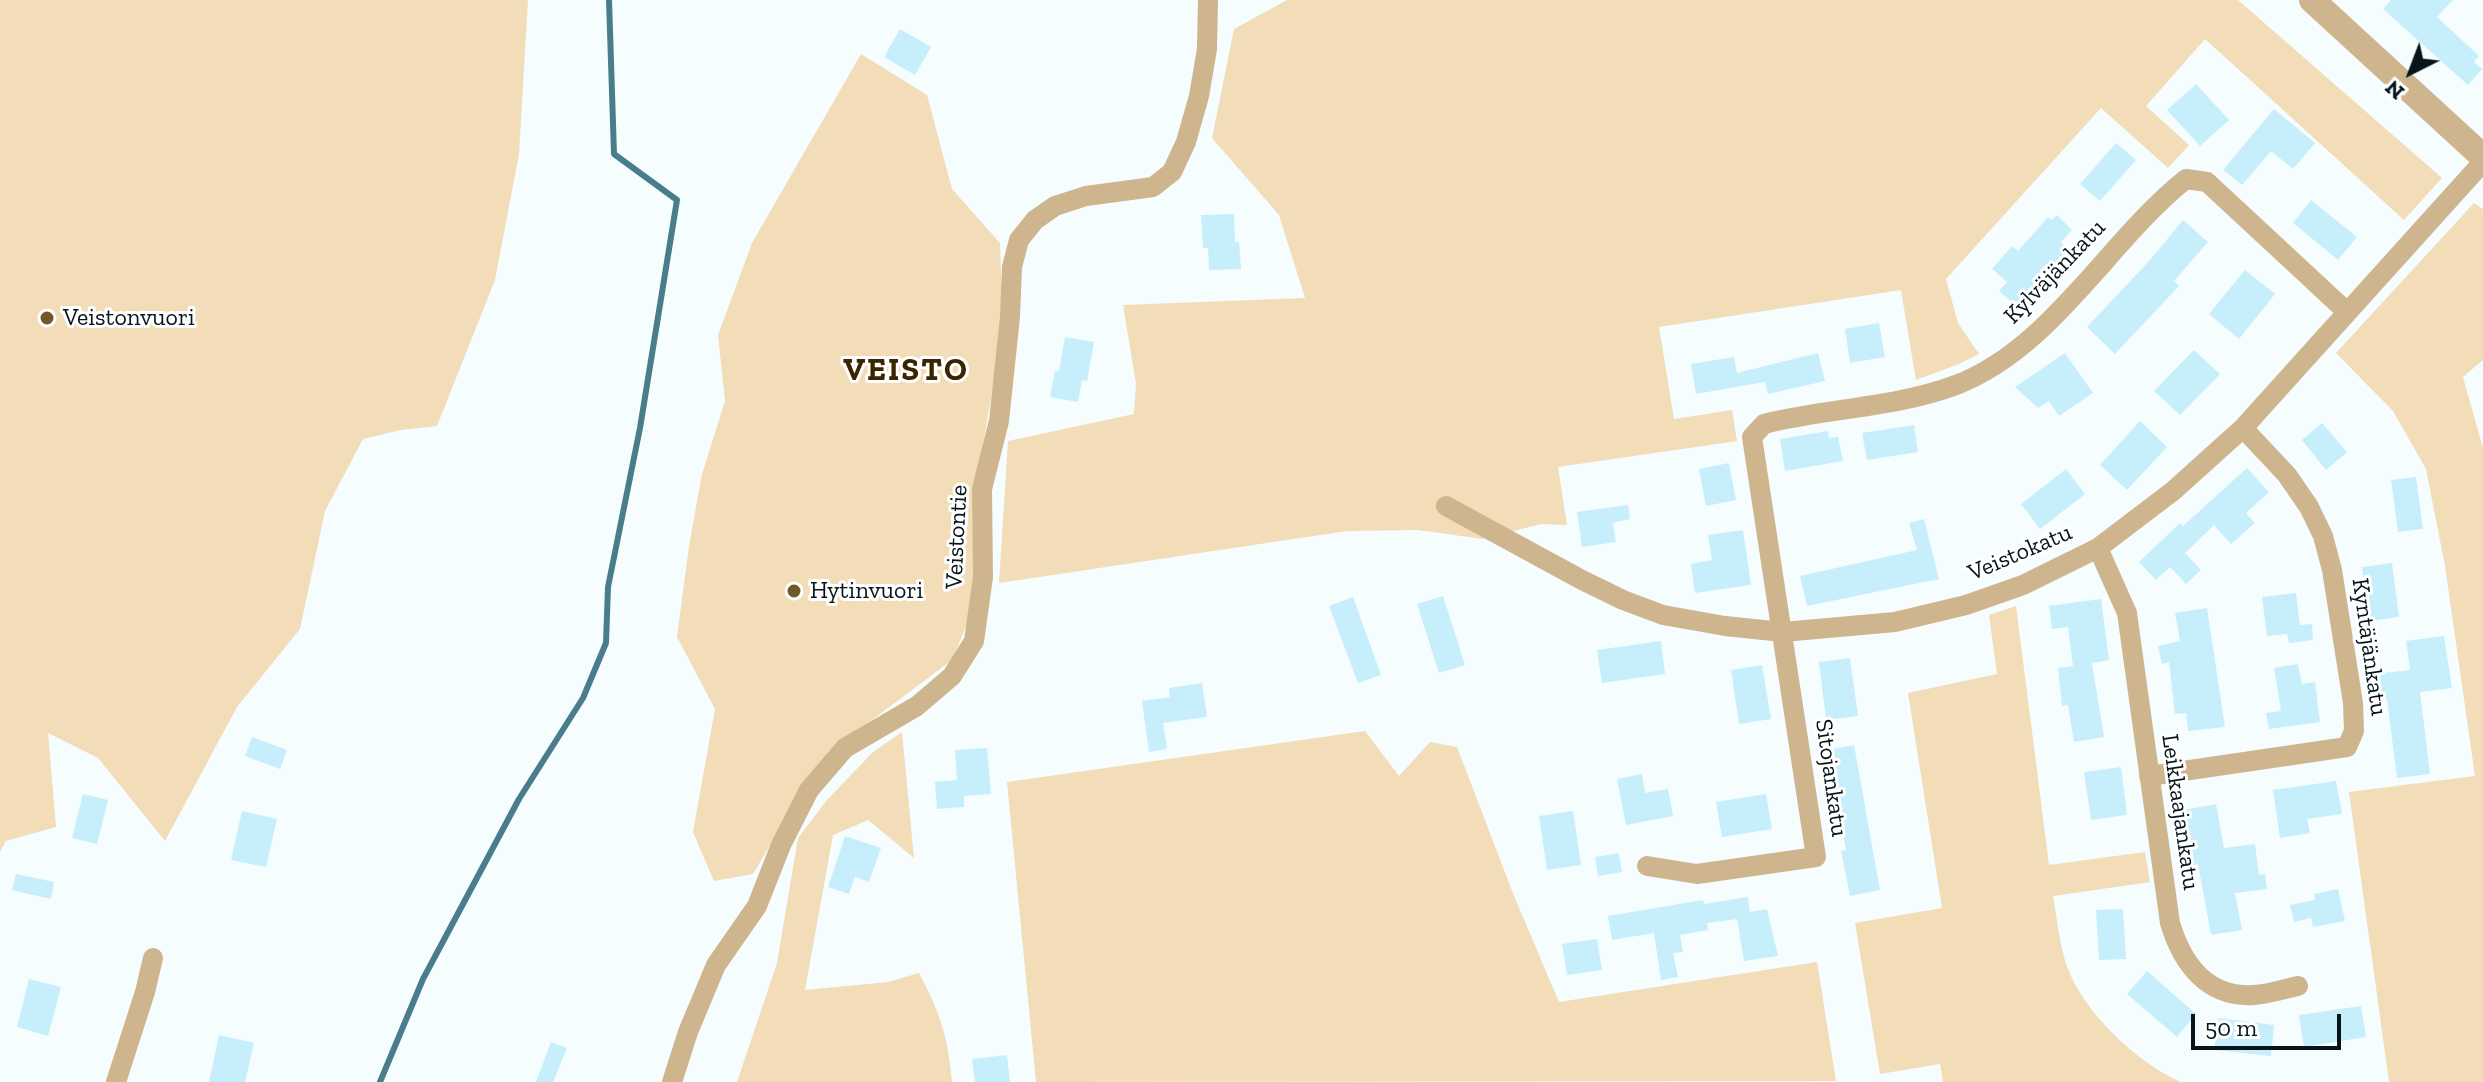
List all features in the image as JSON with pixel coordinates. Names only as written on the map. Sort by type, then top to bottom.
[{"type":"street","name":"Veistontie","points":[[672,1082],[688,1032],[716,965],[757,906],[781,845],[809,790],[845,748],[917,706],[952,676],[974,641],[983,577],[982,489],[999,421],[1012,267],[1019,240],[1035,220],[1055,206],[1086,196],[1153,187],[1172,172],[1186,142],[1199,96],[1207,49],[1208,0]]},
{"type":"street","points":[[2312,0],[2483,159]]},
{"type":"street","name":"Veistokatu","points":[[1446,506],[1623,600],[1663,615],[1783,632],[1895,622],[1966,605],[2023,585],[2098,548],[2173,491],[2243,428],[2483,159]]},
{"type":"street","name":"Kylväjänkatu","points":[[1783,632],[1752,437],[1764,424],[1906,399],[1957,384],[2002,359],[2044,326],[2157,202],[2186,179],[2207,182],[2347,312]]},
{"type":"street","name":"Kyntäjänkatu","points":[[2149,776],[2347,747],[2354,731],[2353,703],[2332,570],[2323,536],[2309,507],[2287,475],[2243,428]]},
{"type":"street","name":"Leikkaajankatu","points":[[2098,548],[2127,613],[2170,923],[2177,948],[2191,968],[2216,989],[2253,995],[2298,986]]},
{"type":"street","name":"Sitojankatu","points":[[1647,866],[1697,874],[1816,857],[1783,632]]},
{"type":"street","points":[[116,1082],[153,958]]},
{"type":"shaded area","points":[[0,0],[528,0],[519,154],[495,280],[437,426],[363,439],[325,511],[300,629],[237,707],[165,841],[98,758],[48,733],[56,827],[6,841],[0,852]]},
{"type":"shaded area","points":[[1287,0],[2238,0],[2442,178],[2404,220],[2205,39],[2146,106],[2189,145],[2168,168],[2101,108],[1946,279],[1958,323],[1979,354],[1959,364],[1916,380],[1901,290],[1659,327],[1674,419],[1732,410],[1737,441],[1558,467],[1567,525],[1541,524],[1482,539],[1418,530],[1347,531],[999,583],[1008,441],[1134,414],[1136,384],[1123,305],[1305,298],[1279,215],[1212,138],[1234,29]]},
{"type":"shaded area","points":[[861,54],[927,95],[952,189],[1000,243],[1003,327],[977,480],[973,610],[952,660],[864,726],[809,779],[753,874],[714,881],[693,832],[715,709],[677,637],[702,474],[725,401],[718,335],[752,243]]},
{"type":"shaded area","points":[[2474,203],[2483,209],[2483,360],[2463,377],[2483,448],[2483,1082],[2389,1082],[2349,792],[2475,776],[2445,566],[2426,469],[2393,411],[2336,353]]},
{"type":"shaded area","points":[[2016,606],[2049,865],[2145,852],[2150,882],[2053,896],[2065,961],[2087,1003],[2115,1036],[2148,1063],[2181,1082],[1943,1082],[1940,1064],[1880,1074],[1855,923],[1942,908],[1908,693],[1997,674],[1989,615]]},
{"type":"shaded area","points":[[1365,731],[1399,776],[1430,742],[1457,747],[1514,896],[1559,1002],[1817,962],[1836,1081],[1036,1082],[1007,782]]},
{"type":"shaded area","points":[[902,732],[914,858],[868,820],[833,835],[805,990],[888,982],[919,973],[942,1025],[952,1082],[737,1082],[777,963],[798,838],[827,800],[873,752]]},
{"type":"building","points":[[2391,0],[2453,0],[2437,17],[2479,56],[2474,62],[2482,69],[2468,85],[2383,9]]},
{"type":"building","points":[[900,29],[931,47],[915,75],[884,57]]},
{"type":"building","points":[[2196,84],[2229,120],[2200,146],[2167,110]]},
{"type":"building","points":[[2274,109],[2315,143],[2293,169],[2271,151],[2242,185],[2223,170]]},
{"type":"building","points":[[2116,143],[2136,160],[2100,201],[2080,184]]},
{"type":"building","points":[[2311,200],[2357,237],[2338,260],[2293,223]]},
{"type":"building","points":[[1234,214],[1235,242],[1239,242],[1241,269],[1209,270],[1208,248],[1203,248],[1201,215]]},
{"type":"building","points":[[2057,215],[2072,230],[2061,242],[2071,251],[2019,308],[1999,291],[2007,282],[1992,269],[2012,246],[2018,251],[2048,217],[2052,220]]},
{"type":"building","points":[[2183,220],[2208,242],[2174,281],[2179,286],[2115,354],[2087,327]]},
{"type":"building","points":[[2245,270],[2275,294],[2239,339],[2209,314]]},
{"type":"building","points":[[1879,323],[1885,357],[1850,363],[1845,329]]},
{"type":"building","points":[[1065,337],[1094,342],[1087,381],[1082,380],[1078,402],[1050,397],[1055,371],[1059,371]]},
{"type":"building","points":[[2194,350],[2220,374],[2180,415],[2154,391]]},
{"type":"building","points":[[1818,353],[1825,381],[1768,394],[1765,382],[1696,394],[1691,364],[1734,357],[1737,373]]},
{"type":"building","points":[[2065,353],[2093,393],[2059,416],[2049,401],[2038,408],[2015,387]]},
{"type":"building","points":[[2140,421],[2167,447],[2127,490],[2100,465]]},
{"type":"building","points":[[2322,423],[2347,452],[2326,470],[2302,440]]},
{"type":"building","points":[[1914,425],[1918,452],[1867,460],[1862,433]]},
{"type":"building","points":[[1828,431],[1829,438],[1838,437],[1843,461],[1785,471],[1780,439]]},
{"type":"building","points":[[1729,463],[1736,500],[1706,506],[1699,469]]},
{"type":"building","points":[[2247,468],[2269,492],[2246,513],[2255,523],[2231,544],[2214,525],[2185,553],[2201,570],[2186,584],[2170,567],[2156,580],[2139,562],[2180,523],[2183,526]]},
{"type":"building","points":[[2066,469],[2085,494],[2040,529],[2021,504]]},
{"type":"building","points":[[2416,477],[2423,529],[2398,532],[2391,480]]},
{"type":"building","points":[[1628,505],[1630,519],[1613,523],[1616,542],[1582,547],[1577,512]]},
{"type":"building","points":[[1924,519],[1939,579],[1807,606],[1800,576],[1917,550],[1909,523]]},
{"type":"building","points":[[1743,530],[1751,585],[1695,593],[1691,564],[1712,560],[1708,535]]},
{"type":"building","points":[[2392,563],[2399,617],[2369,621],[2362,567]]},
{"type":"building","points":[[2296,593],[2300,625],[2312,624],[2313,640],[2289,643],[2287,634],[2267,636],[2262,597]]},
{"type":"building","points":[[1443,596],[1465,665],[1439,673],[1417,604]]},
{"type":"building","points":[[1353,597],[1381,675],[1358,683],[1329,606]]},
{"type":"building","points":[[2101,599],[2109,660],[2092,663],[2104,737],[2074,742],[2068,705],[2062,706],[2058,668],[2073,666],[2068,627],[2052,629],[2049,606]]},
{"type":"building","points":[[2207,608],[2225,727],[2188,731],[2186,713],[2175,714],[2169,662],[2162,664],[2158,646],[2180,641],[2175,613]]},
{"type":"building","points":[[2444,636],[2452,688],[2420,692],[2430,774],[2397,778],[2387,699],[2378,700],[2375,674],[2410,670],[2406,641]]},
{"type":"building","points":[[1661,641],[1665,674],[1602,683],[1597,650]]},
{"type":"building","points":[[1850,658],[1858,716],[1826,720],[1819,662]]},
{"type":"building","points":[[2298,664],[2302,684],[2315,682],[2320,722],[2269,729],[2266,713],[2281,711],[2274,668]]},
{"type":"building","points":[[1762,665],[1771,719],[1739,724],[1731,670]]},
{"type":"building","points":[[1202,683],[1207,717],[1163,723],[1167,749],[1149,752],[1142,701],[1170,697],[1169,688]]},
{"type":"building","points":[[252,737],[287,750],[280,769],[245,756]]},
{"type":"building","points":[[1854,745],[1880,890],[1850,896],[1841,851],[1846,850],[1828,750]]},
{"type":"building","points":[[987,748],[991,794],[964,796],[964,807],[937,809],[935,782],[957,780],[955,750]]},
{"type":"building","points":[[2121,767],[2127,815],[2091,820],[2084,772]]},
{"type":"building","points":[[1642,774],[1645,793],[1668,789],[1673,816],[1626,825],[1617,779]]},
{"type":"building","points":[[2336,781],[2342,814],[2307,819],[2310,833],[2280,838],[2273,790]]},
{"type":"building","points":[[83,794],[108,800],[97,844],[72,838]]},
{"type":"building","points":[[1766,794],[1772,829],[1722,837],[1716,802]]},
{"type":"building","points":[[2216,804],[2224,848],[2255,844],[2259,875],[2265,874],[2267,889],[2235,893],[2242,930],[2211,935],[2184,810]]},
{"type":"building","points":[[242,811],[277,819],[266,867],[231,860]]},
{"type":"building","points":[[1573,811],[1581,865],[1547,870],[1539,816]]},
{"type":"building","points":[[845,836],[881,848],[869,882],[855,877],[849,894],[828,887]]},
{"type":"building","points":[[1619,853],[1622,872],[1598,876],[1595,857]]},
{"type":"building","points":[[16,874],[54,882],[51,899],[12,890]]},
{"type":"building","points":[[2338,889],[2345,921],[2313,927],[2311,918],[2294,922],[2290,905],[2315,900],[2314,894]]},
{"type":"building","points":[[1748,897],[1750,912],[1767,909],[1778,956],[1744,961],[1737,919],[1707,923],[1708,930],[1680,935],[1683,952],[1673,953],[1678,977],[1661,980],[1654,933],[1612,940],[1608,916],[1703,900],[1704,904]]},
{"type":"building","points":[[2123,909],[2126,959],[2099,960],[2096,910]]},
{"type":"building","points":[[1597,939],[1602,970],[1567,975],[1562,944]]},
{"type":"building","points":[[2147,971],[2196,1014],[2177,1037],[2127,994]]},
{"type":"building","points":[[29,979],[61,987],[48,1036],[17,1027]]},
{"type":"building","points":[[2361,1006],[2366,1037],[2304,1047],[2299,1015]]},
{"type":"building","points":[[2218,1018],[2274,1025],[2271,1056],[2214,1050]]},
{"type":"building","points":[[219,1035],[254,1043],[245,1082],[209,1082]]},
{"type":"building","points":[[551,1042],[567,1048],[553,1082],[536,1082]]},
{"type":"building","points":[[1007,1055],[1010,1082],[975,1082],[972,1059]]},
{"type":"waterway","points":[[380,1082],[423,979],[519,799],[583,698],[606,643],[608,587],[640,428],[677,200],[614,154],[609,0]]},
{"type":"place","name":"Veistonvuori","points":[[47,318]]},
{"type":"place","name":"Hytinvuori","points":[[794,591]]},
{"type":"district","name":"VEISTO","points":[[906,371]]}]
